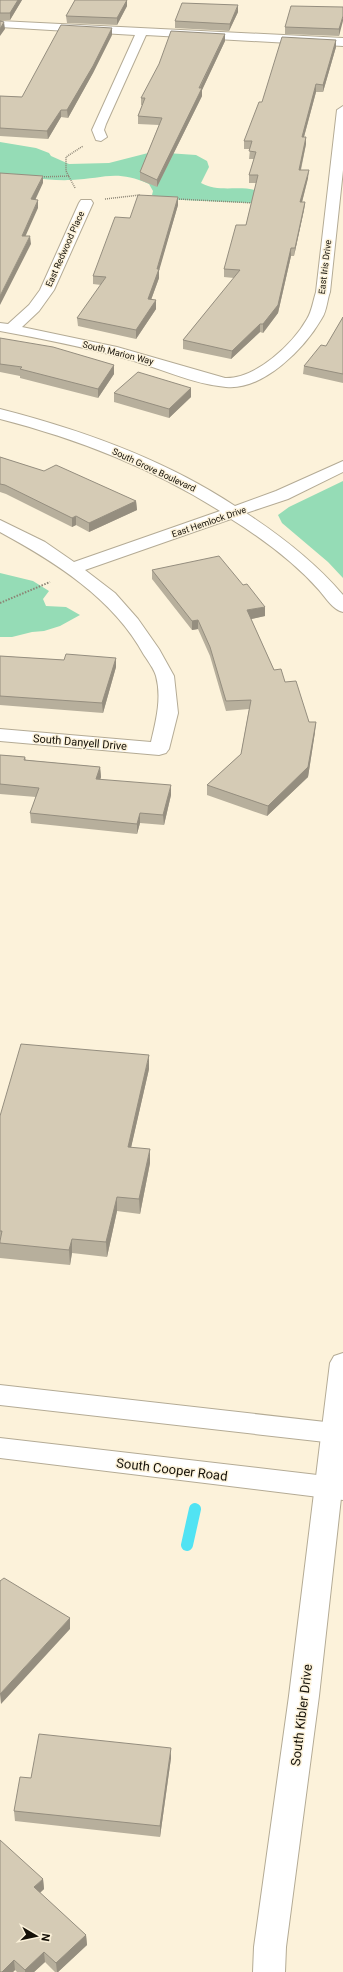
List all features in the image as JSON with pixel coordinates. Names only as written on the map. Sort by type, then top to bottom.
[{"type":"street","points":[[0,24],[343,42]]},
{"type":"street","points":[[101,137],[98,130],[100,124],[142,31]]},
{"type":"street","name":"East Iris Drive","points":[[234,383],[255,377],[283,355],[300,339],[315,318],[323,292],[338,196],[343,110]]},
{"type":"street","name":"East Redwood Place","points":[[5,328],[34,308],[47,290],[86,203]]},
{"type":"street","name":"South Marion Way","points":[[5,328],[112,350],[211,379],[234,383]]},
{"type":"street","name":"South Grove Boulevard","points":[[0,414],[50,427],[137,460],[190,485],[235,513],[277,542],[311,572],[343,607]]},
{"type":"street","name":"East Hemlock Drive","points":[[74,571],[282,496],[343,466]]},
{"type":"street","points":[[0,525],[39,546],[74,571]]},
{"type":"street","name":"South Danyell Drive","points":[[0,735],[159,749],[168,713],[165,676],[150,649],[132,623],[109,597],[74,571]]},
{"type":"street","points":[[0,1394],[336,1441],[343,1363]]},
{"type":"street","name":"South Kibler Drive","points":[[269,1972],[270,1947],[304,1696],[335,1488],[336,1441]]},
{"type":"street","name":"South Cooper Road","points":[[0,1448],[335,1488]]},
{"type":"path","points":[[101,137],[66,157],[65,165],[68,176],[86,203],[124,196],[145,196]]},
{"type":"path","points":[[37,177],[68,176]]},
{"type":"path","points":[[177,199],[257,203]]},
{"type":"path","points":[[0,603],[74,571]]},
{"type":"green space","points":[[0,142],[36,148],[69,164],[109,163],[152,152],[196,155],[207,161],[209,167],[201,183],[216,188],[255,190],[264,194],[274,204],[161,199],[152,195],[153,191],[149,184],[137,179],[118,176],[62,180],[0,175]]},
{"type":"green space","points":[[343,481],[343,578],[328,562],[282,523],[278,515],[289,507]]},
{"type":"green space","points":[[0,573],[33,581],[49,591],[43,599],[46,606],[66,607],[80,615],[60,626],[44,631],[32,632],[12,637],[0,637]]},
{"type":"building","points":[[0,0],[18,0],[10,13],[0,13]]},
{"type":"building","points":[[75,0],[127,0],[117,18],[66,16]]},
{"type":"building","points":[[182,3],[238,5],[230,24],[175,21]]},
{"type":"building","points":[[291,6],[343,7],[343,16],[339,29],[285,27]]},
{"type":"building","points":[[0,21],[4,22],[0,29]]},
{"type":"building","points":[[61,25],[112,28],[93,66],[67,110],[61,110],[47,131],[0,128],[0,96],[22,97]]},
{"type":"building","points":[[171,31],[225,34],[199,88],[202,88],[157,180],[140,172],[162,118],[138,116],[145,98],[141,98],[159,64]]},
{"type":"building","points":[[282,37],[336,40],[323,85],[316,84],[302,137],[306,137],[299,170],[309,170],[300,202],[305,202],[295,248],[291,248],[278,305],[263,324],[260,324],[232,351],[183,340],[240,270],[224,269],[236,225],[246,225],[258,175],[249,175],[256,152],[249,151],[252,141],[244,141],[259,102],[262,102]]},
{"type":"building","points":[[0,173],[43,176],[31,199],[38,200],[22,236],[30,236],[0,296]]},
{"type":"building","points":[[138,195],[178,197],[157,269],[159,269],[148,299],[156,300],[136,330],[77,318],[106,277],[93,276],[115,217],[130,218]]},
{"type":"building","points":[[343,317],[343,374],[304,366],[321,345],[326,346]]},
{"type":"building","points":[[0,338],[53,347],[114,365],[98,389],[20,369],[22,367],[0,364]]},
{"type":"building","points":[[138,372],[191,388],[169,409],[114,393]]},
{"type":"building","points":[[0,457],[44,471],[56,465],[136,501],[89,523],[76,516],[72,518],[5,485],[0,484]]},
{"type":"building","points":[[219,556],[243,585],[247,584],[265,607],[247,610],[274,670],[281,669],[285,682],[296,681],[309,722],[316,722],[308,767],[268,806],[207,785],[241,754],[251,700],[226,701],[210,647],[198,620],[192,621],[152,570]]},
{"type":"building","points":[[66,654],[116,658],[102,703],[0,696],[0,656],[64,660]]},
{"type":"building","points":[[0,755],[25,757],[24,760],[100,767],[96,779],[171,785],[163,815],[140,813],[137,824],[30,813],[39,788],[0,784]]},
{"type":"building","points":[[21,1044],[149,1055],[128,1147],[150,1149],[139,1199],[117,1197],[106,1242],[72,1239],[69,1250],[0,1243],[2,1231],[0,1231],[0,1116]]},
{"type":"building","points":[[4,1578],[70,1618],[0,1694],[0,1581]]},
{"type":"building","points":[[39,1734],[171,1748],[160,1826],[14,1811],[20,1777],[31,1778]]},
{"type":"building","points":[[0,1840],[43,1879],[34,1887],[86,1935],[56,1963],[44,1952],[25,1970],[14,1960],[2,1972],[0,1972]]},
{"type":"waterway","points":[[187,1545],[195,1509]]}]
